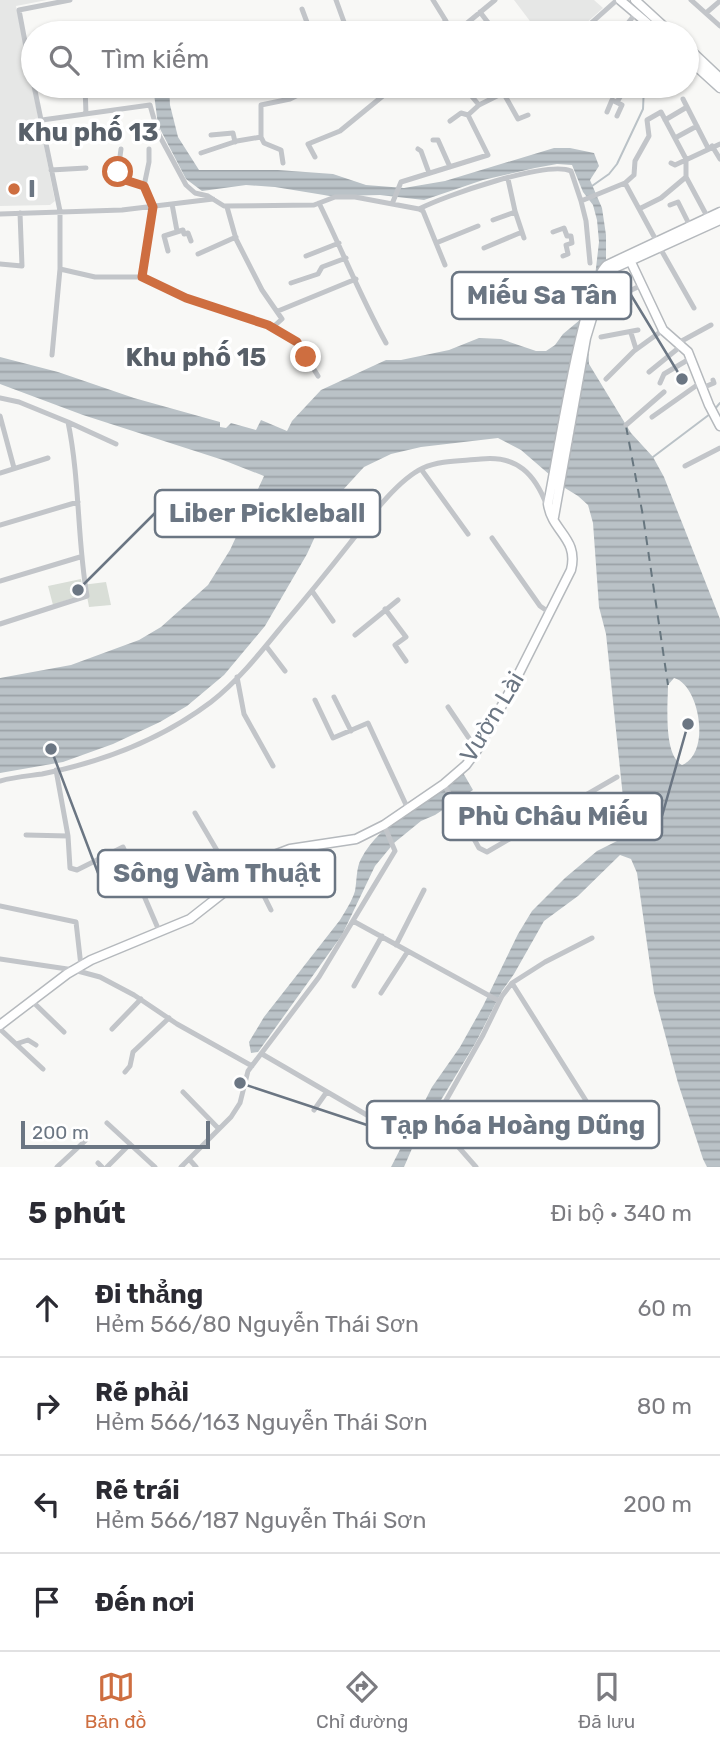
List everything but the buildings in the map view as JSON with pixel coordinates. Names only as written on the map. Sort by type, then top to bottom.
[{"type":"main road","points":[[618,0],[645,21]]},
{"type":"main road","points":[[635,0],[658,21]]},
{"type":"main road","points":[[699,58],[720,78]]},
{"type":"main road","points":[[699,69],[720,88]]},
{"type":"main road","points":[[670,240],[690,226],[720,212]]},
{"type":"main road","points":[[719,424],[688,352],[663,330],[629,258],[720,220]]},
{"type":"main road","name":"Vườn Lài","points":[[0,1027],[78,968],[102,955],[190,919],[259,862],[281,852],[348,841],[384,825],[444,785],[466,765],[510,691],[573,561],[569,542],[555,523],[550,506],[586,338],[603,279],[608,267],[629,258]]},
{"type":"street","points":[[22,21],[19,10],[70,0]]},
{"type":"street","points":[[336,0],[344,21]]},
{"type":"street","points":[[433,0],[446,21]]},
{"type":"street","points":[[469,21],[495,0]]},
{"type":"street","points":[[594,21],[618,0]]},
{"type":"street","points":[[691,0],[720,26]]},
{"type":"street","points":[[706,13],[720,1]]},
{"type":"street","points":[[302,9],[306,21]]},
{"type":"street","points":[[480,12],[487,21]]},
{"type":"street","points":[[630,21],[636,13]]},
{"type":"street","points":[[36,98],[60,211],[60,269],[52,355]]},
{"type":"street","points":[[85,98],[86,114]]},
{"type":"street","points":[[283,163],[281,150],[264,143],[261,137],[261,105],[292,98]]},
{"type":"street","points":[[315,157],[308,144],[340,131],[381,98]]},
{"type":"street","points":[[473,98],[479,105]]},
{"type":"street","points":[[468,115],[479,105],[495,98]]},
{"type":"street","points":[[506,98],[518,119],[528,116]]},
{"type":"street","points":[[617,102],[619,98]]},
{"type":"street","points":[[682,99],[720,159]]},
{"type":"street","points":[[607,112],[611,100],[617,102],[622,106],[617,116]]},
{"type":"street","points":[[42,120],[150,105],[158,133],[186,185],[195,193],[227,207],[319,203],[335,197],[355,197],[419,209],[423,212],[445,265]]},
{"type":"street","points":[[665,120],[687,107]]},
{"type":"street","points":[[583,200],[625,183],[634,175],[635,161],[649,136],[647,120],[661,112],[686,159],[686,177],[708,218]]},
{"type":"street","points":[[392,205],[401,182],[488,155],[468,115],[461,113],[450,121]]},
{"type":"street","points":[[675,138],[697,126]]},
{"type":"street","points":[[211,135],[233,133],[235,142]]},
{"type":"street","points":[[201,153],[261,137]]},
{"type":"street","points":[[433,140],[438,140],[450,167]]},
{"type":"street","points":[[671,163],[675,165],[720,144]]},
{"type":"street","points":[[121,149],[119,178],[144,186]]},
{"type":"street","points":[[142,277],[153,207],[144,186],[149,149]]},
{"type":"street","points":[[418,149],[429,173]]},
{"type":"street","points":[[51,170],[86,168]]},
{"type":"street","points":[[419,209],[452,193],[538,172],[568,169],[573,174],[583,200],[590,263]]},
{"type":"street","points":[[639,209],[661,198],[686,177]]},
{"type":"street","points":[[484,248],[523,235],[508,179]]},
{"type":"street","points":[[625,183],[694,308]]},
{"type":"street","points":[[0,214],[153,207],[213,199]]},
{"type":"street","points":[[670,205],[678,202],[690,226]]},
{"type":"street","points":[[319,203],[356,279],[369,313],[386,343]]},
{"type":"street","points":[[172,204],[177,231]]},
{"type":"street","points":[[227,207],[236,237],[262,290],[282,319],[272,328]]},
{"type":"street","points":[[493,220],[515,212]]},
{"type":"street","points":[[0,264],[22,266],[20,214]]},
{"type":"street","points":[[436,243],[478,226]]},
{"type":"street","points":[[554,232],[564,228],[572,243]]},
{"type":"street","points":[[168,251],[164,236],[183,230],[184,234],[188,233],[191,241]]},
{"type":"street","points":[[198,254],[236,237]]},
{"type":"street","points":[[563,256],[568,254],[566,245],[586,240]]},
{"type":"street","points":[[306,256],[339,243]]},
{"type":"street","points":[[290,283],[318,274],[322,267],[346,258]]},
{"type":"street","points":[[60,269],[95,276],[142,277],[186,298],[272,328],[297,342],[318,376]]},
{"type":"street","points":[[278,311],[356,279]]},
{"type":"street","points":[[626,305],[630,304],[625,293],[642,285]]},
{"type":"street","points":[[649,372],[679,344],[710,325]]},
{"type":"street","points":[[606,379],[636,349],[663,330]]},
{"type":"street","points":[[601,337],[634,331],[636,349]]},
{"type":"street","points":[[660,383],[664,374],[691,358]]},
{"type":"street","points":[[652,417],[701,385],[714,383],[713,380]]},
{"type":"street","points":[[626,425],[664,392]]},
{"type":"street","points":[[0,398],[19,402],[116,444]]},
{"type":"street","points":[[0,416],[14,468]]},
{"type":"street","points":[[0,624],[87,596],[80,557],[78,502],[68,422]]},
{"type":"street","points":[[685,466],[720,448]]},
{"type":"street","points":[[0,473],[48,458]]},
{"type":"street","points":[[0,780],[99,759],[144,742],[211,701],[255,661],[377,507],[421,469],[435,463],[487,458],[513,462],[540,485],[550,506]]},
{"type":"street","points":[[421,469],[468,534]]},
{"type":"street","points":[[0,525],[78,502]]},
{"type":"street","points":[[492,538],[540,606],[550,613]]},
{"type":"street","points":[[0,581],[80,557]]},
{"type":"street","points":[[312,591],[332,621]]},
{"type":"street","points":[[355,635],[398,600]]},
{"type":"street","points":[[385,609],[406,637],[395,645],[406,662]]},
{"type":"street","points":[[266,646],[285,671]]},
{"type":"street","points":[[237,677],[244,715],[273,765]]},
{"type":"street","points":[[334,697],[351,731]]},
{"type":"street","points":[[314,700],[333,738],[368,723],[408,809]]},
{"type":"street","points":[[448,707],[477,750]]},
{"type":"street","points":[[56,770],[68,836],[69,865],[74,870],[123,847],[160,933]]},
{"type":"street","points":[[444,785],[479,848],[487,852],[617,777]]},
{"type":"street","points":[[195,813],[242,893],[258,884],[271,910]]},
{"type":"street","points":[[181,1167],[231,1117],[240,1103],[248,1071],[314,984],[395,851],[384,825]]},
{"type":"street","points":[[26,835],[68,836]]},
{"type":"street","points":[[397,944],[424,890]]},
{"type":"street","points":[[0,906],[76,922],[78,968]]},
{"type":"street","points":[[353,920],[498,1001]]},
{"type":"street","points":[[354,986],[382,936]]},
{"type":"street","points":[[476,1167],[433,1118],[440,1111],[483,1035],[498,1001],[512,983],[544,962],[592,939]]},
{"type":"street","points":[[381,993],[408,951]]},
{"type":"street","points":[[0,959],[78,968],[100,977],[252,1066]]},
{"type":"street","points":[[512,983],[595,1115]]},
{"type":"street","points":[[112,1029],[141,999]]},
{"type":"street","points":[[32,1001],[64,1031]]},
{"type":"street","points":[[125,1072],[130,1066],[133,1052],[169,1018]]},
{"type":"street","points":[[0,1027],[43,1069]]},
{"type":"street","points":[[16,1044],[28,1040],[36,1045]]},
{"type":"street","points":[[262,1054],[372,1118],[380,1105],[388,1106]]},
{"type":"street","points":[[183,1092],[219,1129]]},
{"type":"street","points":[[314,1110],[326,1093]]},
{"type":"street","points":[[107,1123],[155,1167]]},
{"type":"street","points":[[57,1167],[86,1140]]},
{"type":"street","points":[[102,1166],[130,1144]]},
{"type":"street","points":[[189,1159],[197,1167]]},
{"type":"shaded area","points":[[0,0],[47,0],[16,6],[21,31],[21,98],[34,98],[55,201],[50,205],[0,206]]},
{"type":"shaded area","points":[[514,0],[594,0],[603,8],[588,21],[530,21]]},
{"type":"shaded area","points":[[155,98],[170,98],[178,137],[199,170],[278,170],[333,174],[366,185],[404,188],[445,181],[554,148],[594,153],[599,166],[590,180],[602,208],[606,235],[606,278],[588,341],[589,364],[631,433],[653,457],[664,477],[720,619],[720,1167],[707,1167],[703,1159],[678,1083],[654,993],[637,873],[631,859],[620,855],[578,896],[544,921],[502,991],[476,1042],[438,1105],[424,1121],[404,1167],[391,1167],[432,1087],[460,1047],[483,1006],[532,911],[597,851],[627,836],[606,634],[599,607],[593,523],[588,505],[521,450],[498,438],[421,447],[391,454],[364,467],[330,504],[307,554],[265,626],[224,675],[187,706],[113,744],[63,762],[0,773],[0,678],[71,665],[139,640],[161,627],[208,585],[230,550],[264,476],[0,384],[0,357],[220,422],[220,427],[226,428],[231,423],[256,430],[261,420],[287,431],[292,421],[321,390],[386,360],[401,360],[449,350],[479,338],[501,339],[536,351],[546,351],[587,314],[593,294],[599,242],[597,220],[593,205],[583,192],[572,165],[557,164],[483,180],[424,200],[380,195],[330,196],[246,185],[202,191],[186,179],[158,125]],"holes":[[[674,678],[683,683],[690,692],[699,719],[699,734],[697,747],[691,758],[682,765],[676,759],[669,740],[668,685]]]},
{"type":"shaded area","points":[[81,579],[82,585],[106,582],[111,605],[89,607],[87,596],[81,595],[53,605],[48,586]]},
{"type":"shaded area","points":[[462,771],[473,790],[421,821],[394,843],[375,866],[342,935],[258,1052],[251,1053],[249,1042],[264,1017],[347,909],[355,891],[359,863],[369,846],[407,810]]},
{"type":"waterway","points":[[592,186],[609,174],[617,164],[643,109],[643,98]]},
{"type":"waterway","points":[[714,410],[720,403]]},
{"type":"waterway","points":[[653,457],[710,414]]},
{"type":"ferry route","points":[[626,426],[643,516],[668,685]]},
{"type":"place","name":"I","points":[[14,189]]},
{"type":"place","name":"Miếu Sa Tân","points":[[682,379]]},
{"type":"place","name":"Liber Pickleball","points":[[78,590]]},
{"type":"place","name":"Phù Châu Miếu","points":[[688,724]]},
{"type":"place","name":"Sông Vàm Thuật","points":[[51,749]]},
{"type":"place","name":"Tạp hóa Hoàng Dũng","points":[[240,1083]]},
{"type":"district","name":"Khu phố 13","points":[[88,132]]},
{"type":"district","name":"Khu phố 15","points":[[196,357]]},
{"type":"route","points":[[118,172],[119,178],[144,186],[153,207],[142,277],[186,298],[268,325],[297,342],[306,357]]}]
